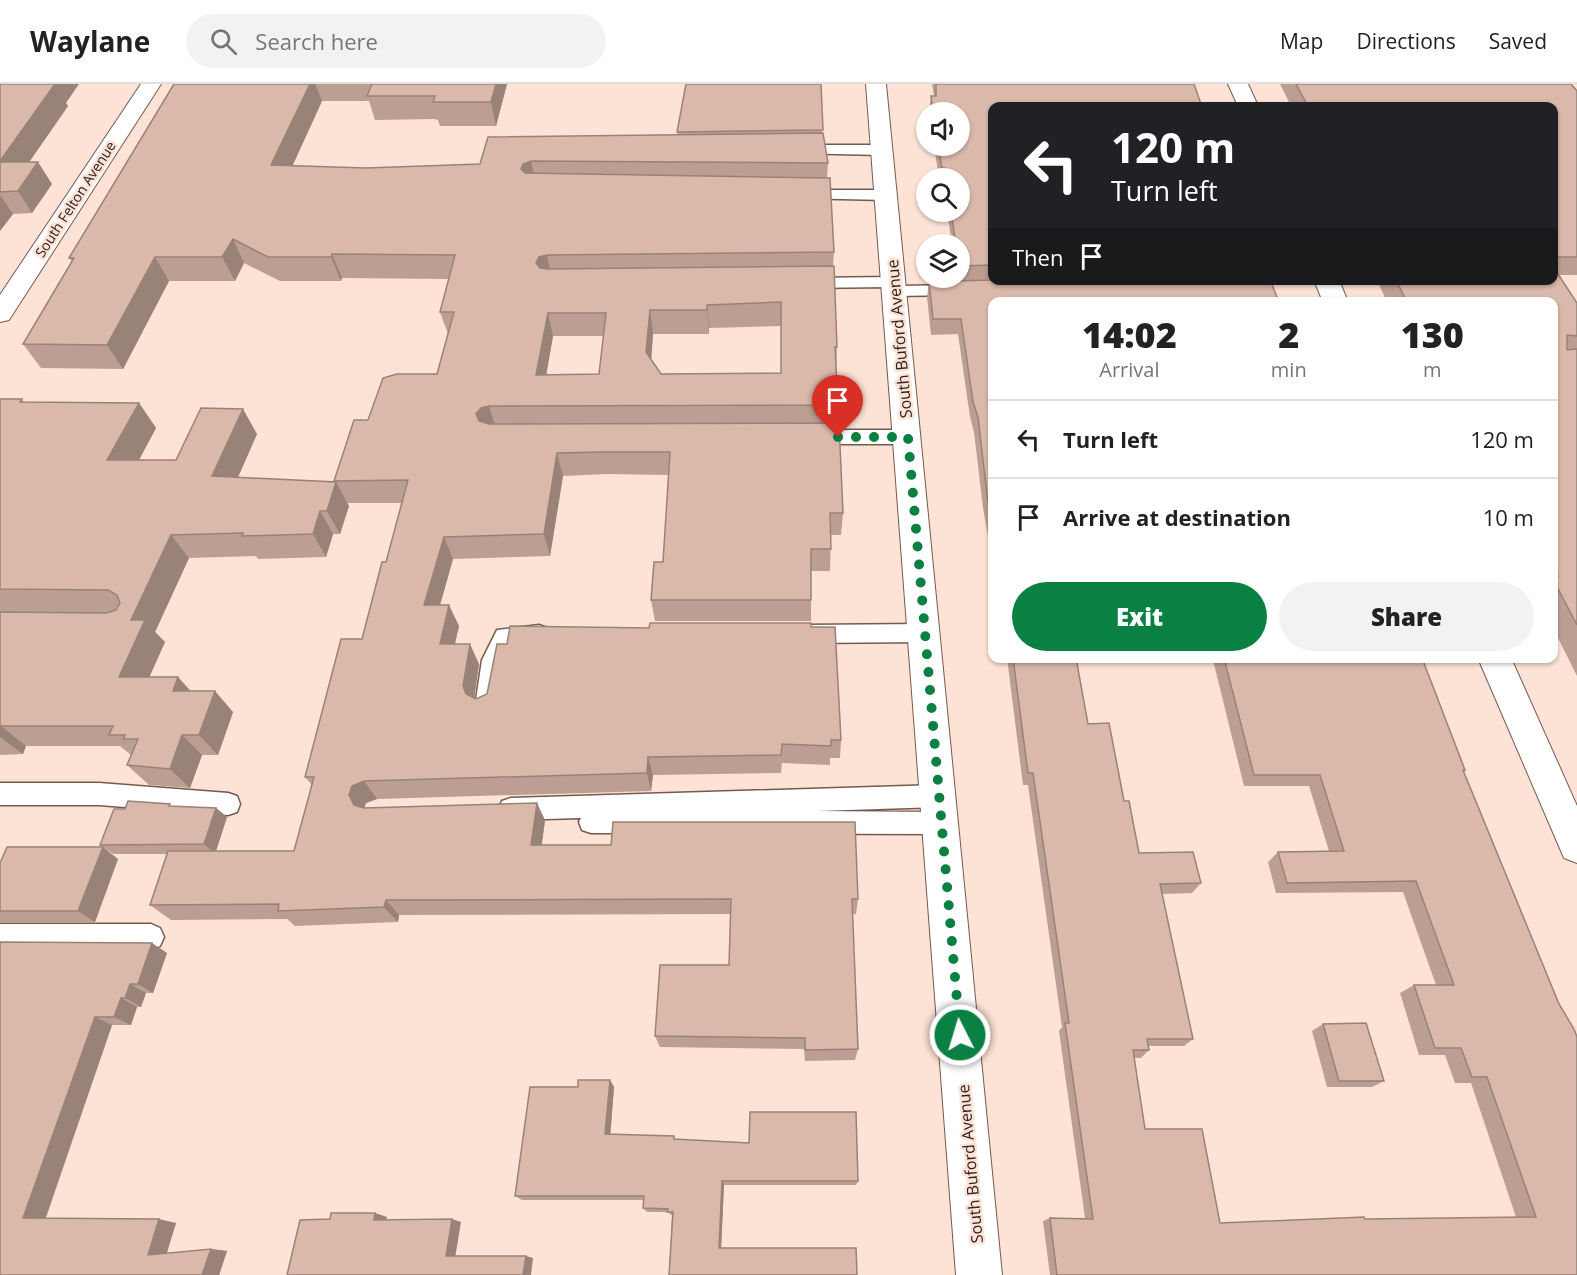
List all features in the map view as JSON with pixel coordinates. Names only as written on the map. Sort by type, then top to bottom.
[{"type":"street","name":"South Felton Avenue","points":[[0,314],[151,84]]},
{"type":"street","name":"South Buford Avenue","points":[[876,84],[979,1275]]},
{"type":"street","points":[[1238,84],[1246,102]]},
{"type":"street","points":[[1496,663],[1577,846]]},
{"type":"lane","points":[[781,150],[882,150]]},
{"type":"lane","points":[[785,195],[886,195]]},
{"type":"lane","points":[[788,283],[978,289]]},
{"type":"lane","points":[[791,437],[908,437]]},
{"type":"lane","points":[[486,706],[493,660],[505,636],[559,633]]},
{"type":"lane","points":[[783,634],[924,633]]},
{"type":"lane","points":[[0,794],[99,794],[228,804]]},
{"type":"lane","points":[[493,809],[940,810]]},
{"type":"lane","points":[[556,823],[737,821],[940,810]]},
{"type":"lane","points":[[0,937],[151,937]]},
{"type":"building","points":[[0,84],[55,84],[0,161]]},
{"type":"building","points":[[174,84],[310,84],[271,165],[366,168],[480,164],[488,137],[823,133],[828,163],[531,161],[523,164],[521,169],[525,173],[830,178],[834,252],[547,255],[539,257],[536,263],[540,268],[547,269],[834,266],[838,405],[489,406],[481,408],[476,414],[479,421],[489,424],[839,423],[843,513],[830,513],[831,549],[811,549],[811,600],[651,600],[654,562],[663,562],[670,452],[602,452],[557,453],[544,534],[444,537],[424,605],[449,605],[440,644],[470,644],[463,686],[466,694],[476,699],[487,694],[497,644],[507,644],[510,626],[649,628],[650,623],[811,623],[811,627],[835,627],[841,740],[831,740],[831,746],[782,744],[781,755],[648,757],[647,773],[364,781],[352,786],[349,795],[354,805],[364,808],[537,803],[531,845],[611,845],[613,822],[855,822],[858,899],[852,899],[858,1049],[805,1050],[805,1038],[655,1036],[660,965],[729,965],[731,899],[386,900],[384,907],[278,911],[279,904],[150,905],[168,851],[294,851],[314,777],[305,777],[341,639],[362,639],[382,562],[386,562],[408,480],[334,481],[354,420],[368,420],[383,378],[397,374],[437,374],[454,312],[440,312],[455,255],[332,254],[331,257],[268,257],[233,239],[222,257],[155,257],[107,345],[23,344],[74,258],[69,258]],"holes":[[[781,302],[781,373],[661,374],[646,352],[650,310],[707,310],[707,305]],[[548,313],[606,313],[599,374],[536,375]]]},
{"type":"building","points":[[372,84],[496,84],[491,102],[433,102],[435,96],[367,96]]},
{"type":"building","points":[[686,84],[821,84],[823,130],[677,132]]},
{"type":"building","points":[[936,84],[1194,84],[1200,102],[988,102],[988,265],[970,266],[970,234],[954,234],[953,222],[970,222],[970,168],[942,168],[940,156],[970,156],[970,102],[932,102],[931,96],[936,96]]},
{"type":"building","points":[[1296,84],[1571,84],[1577,91],[1577,257],[1558,257],[1558,102],[1306,102]]},
{"type":"building","points":[[0,162],[38,162],[18,191],[0,192]]},
{"type":"building","points":[[1558,274],[1577,303],[1577,336],[1567,335],[1567,350],[1577,349],[1577,625],[1558,589],[1558,297],[1404,297],[1398,285],[1558,285]]},
{"type":"building","points":[[988,280],[988,285],[1272,285],[1277,297],[988,297],[988,500],[978,417],[973,402],[961,319],[933,319],[930,288],[970,288],[970,281]]},
{"type":"building","points":[[0,399],[22,399],[20,402],[139,403],[107,460],[176,460],[201,408],[243,409],[212,476],[336,482],[327,511],[320,511],[313,534],[171,535],[131,620],[145,620],[119,677],[178,677],[173,691],[215,691],[199,735],[182,735],[170,769],[127,765],[138,739],[123,739],[125,735],[109,735],[113,726],[1,726],[0,728],[0,612],[106,613],[116,610],[120,603],[117,595],[108,590],[0,589]]},
{"type":"building","points":[[1014,663],[1077,663],[1088,724],[1109,723],[1124,801],[1129,801],[1139,853],[1193,852],[1201,883],[1160,884],[1193,1039],[1147,1039],[1149,1050],[1133,1050],[1145,1129],[1202,1129],[1220,1223],[1364,1217],[1365,1219],[1536,1217],[1487,1077],[1472,1077],[1461,1048],[1435,1048],[1414,985],[1454,985],[1416,881],[1287,883],[1278,852],[1344,851],[1320,775],[1254,775],[1225,663],[1424,663],[1465,770],[1463,770],[1559,1004],[1577,1037],[1577,1275],[1057,1275],[1050,1218],[1093,1219],[1065,1023],[1069,1023],[1033,773],[1028,773]]},
{"type":"building","points":[[128,801],[216,808],[204,844],[100,845],[114,809],[125,809]]},
{"type":"building","points":[[7,847],[103,847],[78,911],[0,911],[0,863]]},
{"type":"building","points":[[0,942],[152,943],[138,984],[130,984],[125,998],[121,998],[114,1017],[95,1017],[23,1218],[159,1219],[148,1255],[211,1249],[202,1275],[0,1275]]},
{"type":"building","points":[[1366,1023],[1384,1081],[1339,1081],[1323,1024]]},
{"type":"building","points":[[578,1080],[610,1080],[605,1134],[674,1136],[674,1139],[749,1143],[750,1112],[856,1112],[858,1181],[722,1181],[719,1248],[856,1248],[857,1275],[669,1275],[673,1212],[667,1212],[668,1209],[643,1208],[644,1196],[515,1196],[530,1087],[578,1087]]},
{"type":"building","points":[[331,1213],[375,1213],[374,1220],[452,1219],[446,1256],[526,1256],[523,1275],[287,1275],[300,1220],[330,1219]]},
{"type":"route","points":[[838,437],[908,437],[960,1035]]}]
